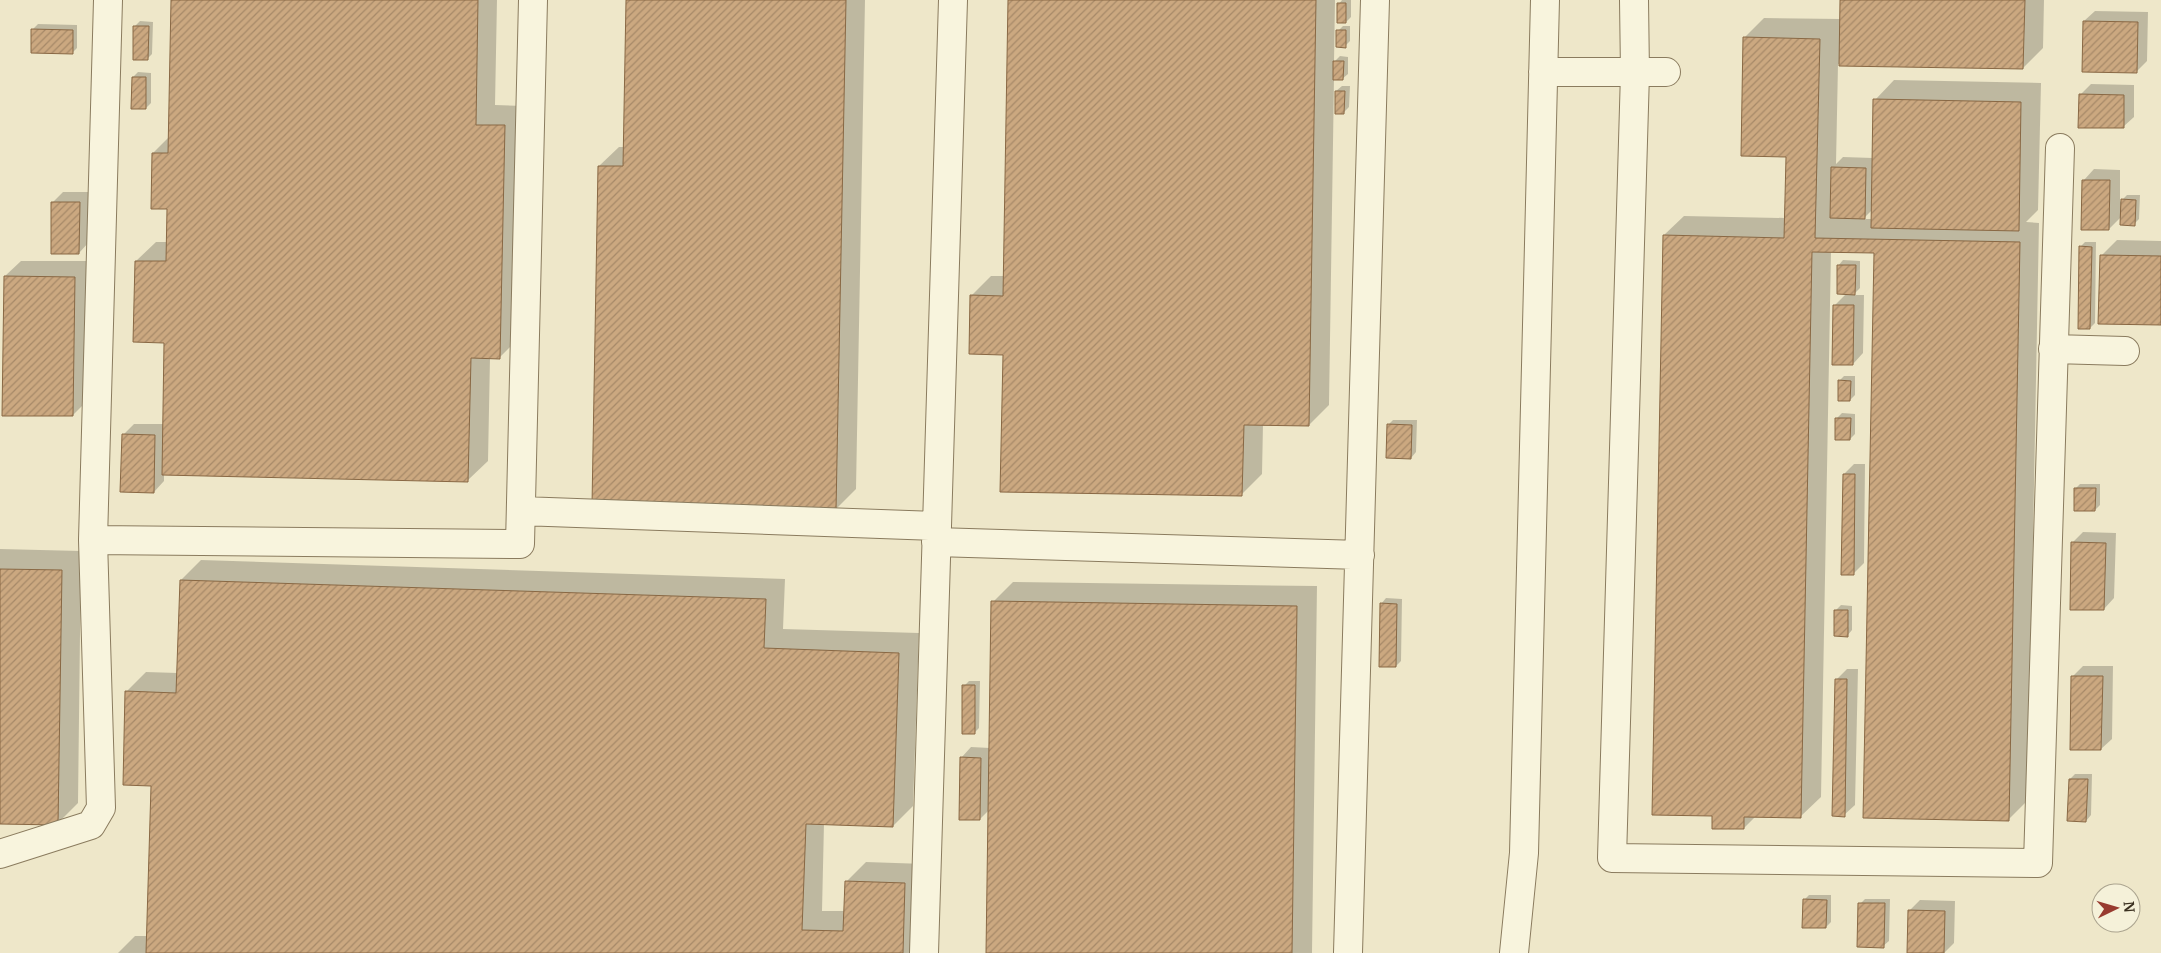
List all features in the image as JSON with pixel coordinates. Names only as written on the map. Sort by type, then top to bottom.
[{"type":"street","points":[[0,854],[91,825],[101,808],[93,540],[108,0]]},
{"type":"street","points":[[93,540],[520,544],[533,0]]},
{"type":"street","points":[[924,953],[953,0]]},
{"type":"street","points":[[1348,953],[1375,0]]},
{"type":"street","points":[[1514,953],[1524,853],[1545,0]]},
{"type":"street","points":[[1634,0],[1635,73],[1612,858],[2038,863],[2060,148]]},
{"type":"street","points":[[1543,72],[1666,72]]},
{"type":"street","points":[[2053,350],[2124,351]]},
{"type":"street","points":[[521,511],[1360,555]]},
{"type":"building","points":[[171,0],[478,0],[476,125],[505,125],[500,359],[471,358],[468,482],[162,475],[164,343],[133,342],[135,261],[166,261],[167,209],[151,209],[152,153],[168,153]]},
{"type":"building","points":[[626,0],[846,0],[836,510],[592,505],[598,166],[623,166]]},
{"type":"building","points":[[1008,0],[1316,0],[1309,426],[1244,425],[1242,496],[1000,492],[1003,355],[969,354],[970,295],[1003,296]]},
{"type":"building","points":[[1840,0],[2025,0],[2023,69],[1839,66]]},
{"type":"building","points":[[1337,3],[1346,3],[1346,23],[1337,23]]},
{"type":"building","points":[[2083,21],[2138,22],[2137,73],[2082,72]]},
{"type":"building","points":[[133,26],[149,26],[148,60],[133,60]]},
{"type":"building","points":[[31,29],[73,30],[73,54],[31,53]]},
{"type":"building","points":[[1336,30],[1346,30],[1346,48],[1336,47]]},
{"type":"building","points":[[1743,37],[1820,39],[1815,238],[2020,242],[2009,821],[1863,818],[1874,253],[1812,252],[1801,818],[1744,817],[1744,829],[1712,829],[1712,816],[1652,815],[1663,235],[1784,238],[1786,157],[1741,156]]},
{"type":"building","points":[[1333,61],[1344,61],[1343,80],[1333,80]]},
{"type":"building","points":[[132,77],[146,77],[146,109],[131,109]]},
{"type":"building","points":[[1335,91],[1345,91],[1344,114],[1335,114]]},
{"type":"building","points":[[2079,94],[2124,95],[2124,128],[2078,128]]},
{"type":"building","points":[[1873,99],[2021,102],[2019,231],[1871,228]]},
{"type":"building","points":[[1831,167],[1866,168],[1865,219],[1830,218]]},
{"type":"building","points":[[2082,180],[2110,180],[2109,230],[2081,230]]},
{"type":"building","points":[[2121,199],[2136,200],[2135,226],[2120,225]]},
{"type":"building","points":[[51,202],[80,202],[79,254],[51,254]]},
{"type":"building","points":[[2079,246],[2092,247],[2090,329],[2078,329]]},
{"type":"building","points":[[2100,255],[2161,256],[2161,325],[2098,324]]},
{"type":"building","points":[[1837,265],[1856,265],[1855,295],[1837,294]]},
{"type":"building","points":[[4,276],[75,277],[73,416],[2,416]]},
{"type":"building","points":[[1833,305],[1854,305],[1853,365],[1832,365]]},
{"type":"building","points":[[1838,380],[1851,381],[1850,401],[1838,401]]},
{"type":"building","points":[[1835,418],[1851,418],[1850,440],[1835,440]]},
{"type":"building","points":[[1387,424],[1412,425],[1411,459],[1386,458]]},
{"type":"building","points":[[122,434],[155,435],[154,493],[120,492]]},
{"type":"building","points":[[1843,474],[1855,474],[1854,575],[1841,575]]},
{"type":"building","points":[[2074,488],[2096,488],[2095,511],[2074,511]]},
{"type":"building","points":[[2071,542],[2106,543],[2104,610],[2070,610]]},
{"type":"building","points":[[0,569],[62,570],[58,825],[0,824]]},
{"type":"building","points":[[180,580],[766,599],[764,648],[899,653],[893,827],[806,824],[802,930],[843,931],[845,881],[905,883],[903,953],[146,953],[151,786],[123,785],[125,691],[176,693]]},
{"type":"building","points":[[991,601],[1297,606],[1292,953],[986,953]]},
{"type":"building","points":[[1380,603],[1397,604],[1396,667],[1379,667]]},
{"type":"building","points":[[1834,610],[1848,610],[1848,637],[1834,636]]},
{"type":"building","points":[[2071,676],[2103,676],[2101,750],[2070,750]]},
{"type":"building","points":[[1835,679],[1847,679],[1845,817],[1832,816]]},
{"type":"building","points":[[962,685],[975,685],[975,734],[962,734]]},
{"type":"building","points":[[960,757],[981,758],[980,820],[959,820]]},
{"type":"building","points":[[2069,779],[2088,779],[2086,822],[2067,821]]},
{"type":"building","points":[[1803,899],[1827,900],[1826,928],[1802,928]]},
{"type":"building","points":[[1858,903],[1885,903],[1884,948],[1857,947]]},
{"type":"building","points":[[1908,910],[1945,911],[1944,953],[1907,953]]}]
